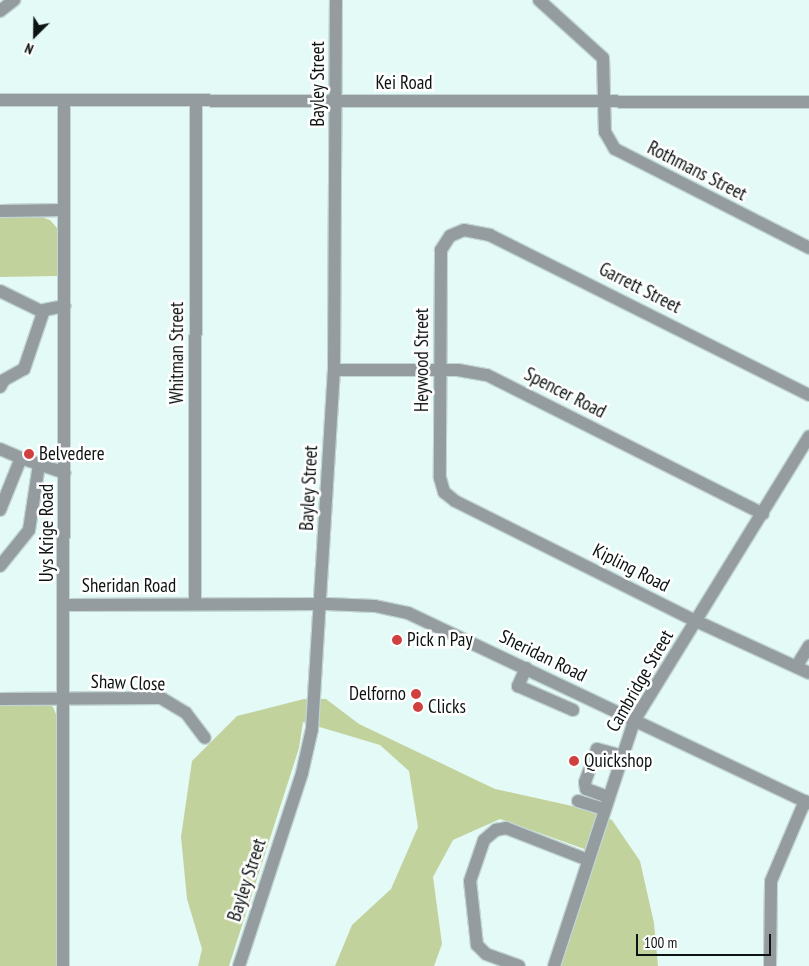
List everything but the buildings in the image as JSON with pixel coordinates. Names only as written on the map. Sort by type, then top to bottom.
[{"type":"street","points":[[0,11],[14,0]]},
{"type":"street","name":"Bayley Street","points":[[239,966],[309,746],[321,604],[334,370],[337,102],[336,0]]},
{"type":"street","name":"Rothmans Street","points":[[539,0],[603,58],[604,132],[621,154],[809,248]]},
{"type":"street","name":"Kei Road","points":[[0,100],[809,102]]},
{"type":"street","name":"Uys Krige Road","points":[[62,966],[63,700],[66,605],[64,100]]},
{"type":"street","name":"Whitman Street","points":[[195,604],[196,101]]},
{"type":"street","points":[[0,211],[64,210]]},
{"type":"street","name":"Garrett Street","points":[[450,236],[464,230],[490,235],[809,395]]},
{"type":"street","name":"Heywood Street","points":[[442,488],[440,256],[450,236]]},
{"type":"street","points":[[0,292],[43,312]]},
{"type":"street","points":[[0,387],[4,380],[24,369],[43,312],[48,308],[65,306]]},
{"type":"street","name":"Spencer Road","points":[[334,370],[441,369],[487,375],[763,514]]},
{"type":"street","name":"Cambridge Street","points":[[554,966],[607,803],[620,755],[634,721],[809,437]]},
{"type":"street","points":[[0,449],[39,465],[65,473]]},
{"type":"street","points":[[0,510],[21,458]]},
{"type":"street","points":[[0,566],[28,530],[39,465]]},
{"type":"street","name":"Kipling Road","points":[[442,488],[455,500],[696,621],[809,673]]},
{"type":"street","name":"Sheridan Road","points":[[66,605],[321,604],[375,606],[408,612],[807,802]]},
{"type":"street","points":[[796,667],[809,646]]},
{"type":"street","points":[[526,668],[518,686],[573,710]]},
{"type":"street","name":"Shaw Close","points":[[0,699],[169,700],[195,722],[205,738]]},
{"type":"street","points":[[607,803],[588,790],[585,782],[597,749],[620,755]]},
{"type":"street","points":[[578,801],[607,803]]},
{"type":"street","points":[[770,966],[771,881],[807,802]]},
{"type":"street","points":[[519,966],[486,954],[476,942],[470,882],[484,840],[496,830],[506,828],[588,860]]},
{"type":"green space","points":[[0,216],[38,216],[50,220],[57,228],[57,276],[0,277]]},
{"type":"green space","points":[[304,699],[326,699],[359,724],[495,789],[590,810],[612,820],[640,861],[654,923],[658,966],[555,966],[590,851],[500,819],[453,840],[433,877],[442,944],[434,966],[335,966],[352,925],[391,889],[418,827],[409,771],[380,745],[303,722],[299,748],[229,966],[198,966],[202,949],[187,899],[181,837],[192,761],[237,716]]},
{"type":"green space","points":[[0,702],[46,703],[53,707],[58,719],[57,966],[0,966]]},
{"type":"place","name":"Belvedere","points":[[29,454]]},
{"type":"place","name":"Pick n Pay","points":[[397,640]]},
{"type":"place","name":"Delforno","points":[[416,694]]},
{"type":"place","name":"Clicks","points":[[418,707]]},
{"type":"place","name":"Quickshop","points":[[574,761]]}]
